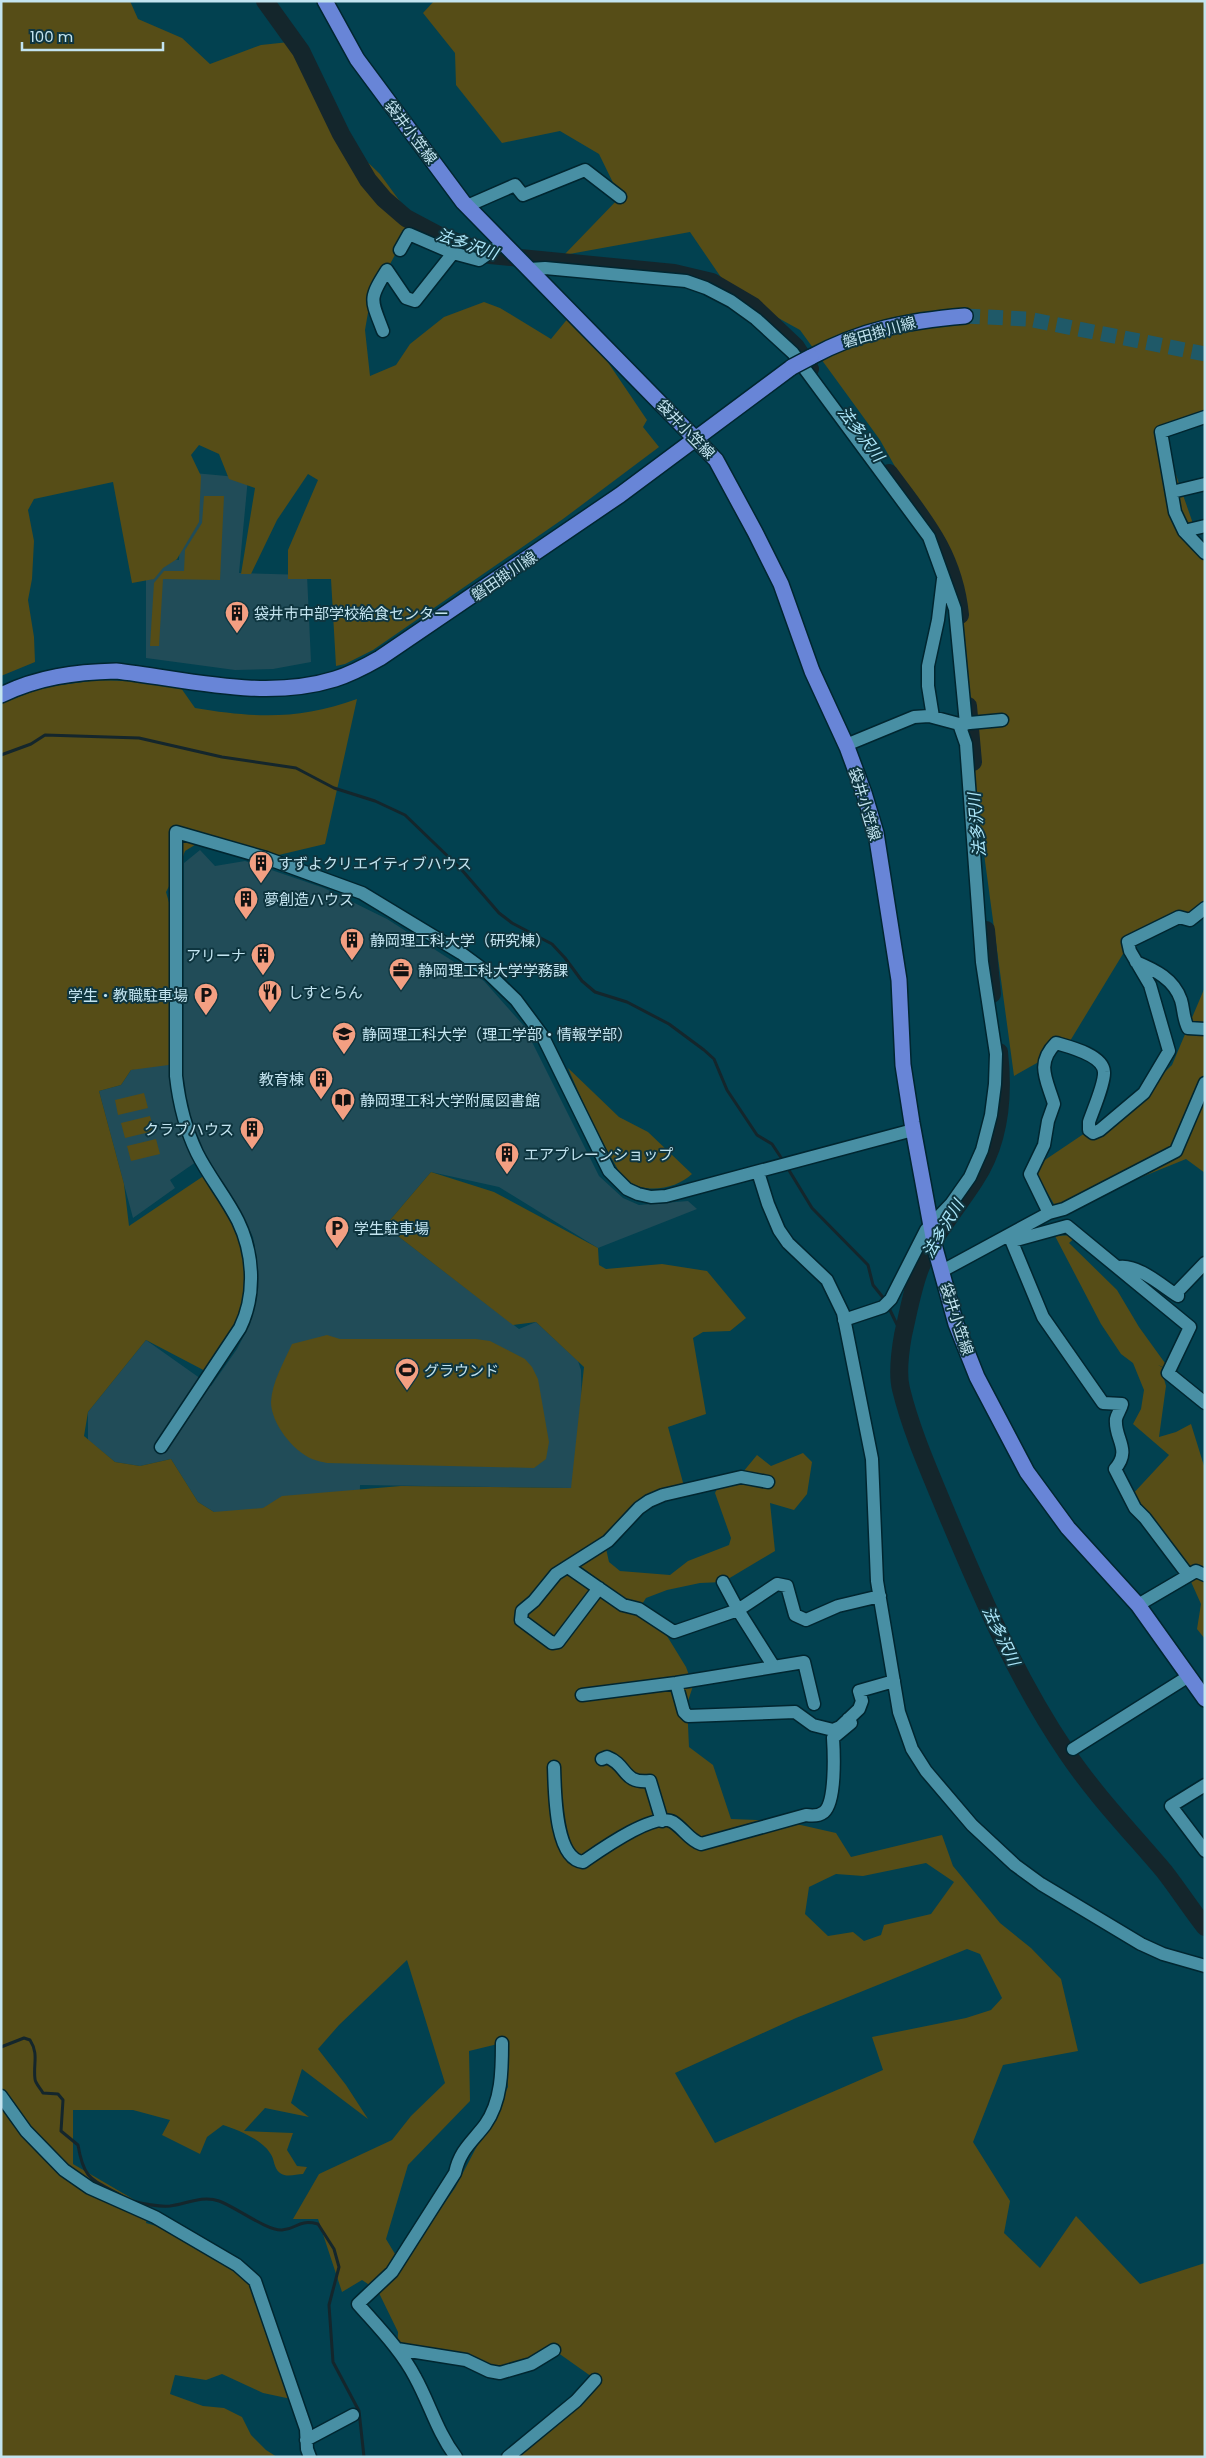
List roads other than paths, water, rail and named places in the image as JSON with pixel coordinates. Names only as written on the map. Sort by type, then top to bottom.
[{"type":"main road","name":"袋井小笠線","points":[[325,1],[357,59],[467,206],[716,460],[781,584],[812,671],[846,745],[864,793],[876,833],[899,980],[903,1066],[936,1248],[956,1324],[977,1377],[1027,1472],[1068,1528],[1138,1605],[1205,1699]]},
{"type":"main road","name":"磐田掛川線","points":[[1,694],[50,677],[95,671],[116,671],[272,689],[302,686],[336,679],[380,658],[457,608],[620,495],[792,367],[838,342],[862,334],[914,320],[965,316]]},
{"type":"street","points":[[467,206],[515,185],[523,195],[585,170],[620,197]]},
{"type":"street","points":[[400,250],[409,234],[453,253],[479,260],[503,243]]},
{"type":"street","points":[[384,331],[372,301],[374,291],[387,270],[406,298],[415,301],[453,253]]},
{"type":"street","points":[[529,269],[546,268],[686,281],[706,288],[731,301],[756,319],[792,353],[929,537],[956,615],[962,724],[966,744],[982,962],[996,1054],[991,1115],[982,1150],[970,1177],[951,1204],[932,1224],[891,1299],[883,1306],[844,1320]]},
{"type":"street","points":[[1205,417],[1161,432],[1175,512],[1184,531],[1205,553]]},
{"type":"street","points":[[1172,492],[1205,484]]},
{"type":"street","points":[[1184,531],[1205,526]]},
{"type":"street","points":[[933,717],[928,686],[928,666],[937,625],[943,576]]},
{"type":"street","points":[[937,625],[956,615]]},
{"type":"street","points":[[846,745],[914,717],[933,717],[962,724],[1002,720]]},
{"type":"street","points":[[161,1447],[240,1328],[245,1318],[251,1289],[249,1255],[245,1238],[238,1221],[196,1152],[182,1116],[178,1096],[176,1076],[176,832],[261,856],[314,874],[362,894],[461,953],[488,973],[516,1000],[542,1035],[554,1055],[609,1170],[627,1189],[651,1197],[666,1196],[914,1130]]},
{"type":"street","points":[[1049,1213],[1030,1174],[1044,1145],[1048,1121],[1054,1104],[1045,1080],[1044,1066],[1048,1051],[1056,1043],[1062,1044],[1082,1050],[1102,1065],[1105,1074],[1089,1122],[1089,1130],[1093,1133],[1100,1130],[1144,1093],[1169,1051],[1150,985],[1136,962],[1128,942],[1132,938],[1179,917],[1190,920],[1205,908]]},
{"type":"street","points":[[1136,962],[1157,970],[1169,980],[1181,999],[1184,1020],[1188,1028],[1205,1029]]},
{"type":"street","points":[[942,1271],[1011,1238],[1049,1213],[1064,1209],[1176,1151],[1205,1083]]},
{"type":"street","points":[[758,1172],[779,1230],[788,1243],[827,1280],[837,1296],[844,1320],[871,1452],[880,1596],[899,1712],[912,1749],[926,1771],[994,1847],[1040,1884],[1141,1944],[1163,1954],[1205,1966]]},
{"type":"street","points":[[1011,1238],[1067,1226],[1190,1327],[1168,1373],[1205,1403]]},
{"type":"street","points":[[1011,1238],[1043,1317],[1103,1403],[1122,1404],[1116,1419],[1123,1449],[1122,1461],[1116,1469],[1135,1508],[1188,1575]]},
{"type":"street","points":[[1117,1267],[1126,1266],[1140,1272],[1178,1296],[1178,1292],[1205,1263]]},
{"type":"street","points":[[599,1588],[558,1642],[552,1643],[521,1620],[519,1616],[556,1574],[608,1541],[639,1508],[664,1495],[741,1478],[768,1482]]},
{"type":"street","points":[[568,1567],[624,1605],[639,1609],[674,1632],[738,1610],[776,1584],[787,1586],[796,1615],[806,1620],[838,1606],[880,1596]]},
{"type":"street","points":[[1138,1605],[1196,1570],[1205,1575]]},
{"type":"street","points":[[723,1582],[738,1610],[774,1667]]},
{"type":"street","points":[[582,1695],[676,1683],[804,1662],[814,1704]]},
{"type":"street","points":[[1073,1749],[1189,1676]]},
{"type":"street","points":[[676,1683],[684,1712],[688,1716],[795,1712],[813,1725],[833,1730],[859,1709],[862,1701],[859,1691],[894,1681]]},
{"type":"street","points":[[554,1767],[555,1798],[563,1848],[578,1862],[583,1862],[626,1833],[662,1820],[673,1822],[694,1842],[700,1844],[806,1815],[816,1816],[823,1813],[829,1801],[834,1765],[833,1738],[851,1723],[848,1719]]},
{"type":"street","points":[[602,1759],[607,1757],[613,1759],[632,1779],[638,1782],[650,1781],[662,1820]]},
{"type":"street","points":[[1205,1785],[1171,1806],[1205,1852]]},
{"type":"street","points":[[451,2455],[434,2422],[415,2376],[397,2350],[358,2304],[392,2272],[455,2173],[458,2158],[487,2123],[502,2079],[502,2043]]},
{"type":"street","points":[[1,2096],[26,2131],[64,2170],[90,2188],[156,2217],[247,2272],[256,2282],[306,2429],[306,2440],[310,2457]]},
{"type":"street","points":[[397,2350],[466,2360],[489,2371],[500,2373],[531,2364],[554,2350]]},
{"type":"street","points":[[508,2457],[576,2401],[595,2380]]},
{"type":"street","points":[[306,2440],[353,2415]]},
{"type":"waterway","name":"法多沢川","points":[[265,1],[301,51],[341,134],[368,180],[384,199],[406,218],[438,235],[490,255],[674,273],[712,282],[753,306],[796,347],[810,369]]},
{"type":"waterway","name":"法多沢川","points":[[889,473],[925,522],[944,556],[957,593],[960,615]]},
{"type":"waterway","name":"法多沢川","points":[[968,706],[973,762]]},
{"type":"waterway","points":[[1,755],[31,744],[45,735],[139,738],[222,757],[296,768],[334,788],[375,801],[405,815],[461,869],[499,913],[512,923],[552,944],[582,981],[595,992],[627,1002],[669,1024],[714,1059],[727,1090],[757,1135],[772,1144],[784,1162]]},
{"type":"waterway","name":"法多沢川","points":[[986,930],[992,994]]},
{"type":"waterway","name":"法多沢川","points":[[999,1052],[1001,1085],[995,1134],[990,1150],[975,1180],[933,1242],[919,1272],[902,1342],[899,1369],[901,1389],[929,1471],[988,1610],[1017,1669],[1049,1726],[1078,1769],[1164,1871],[1205,1927]]},
{"type":"waterway","points":[[787,1167],[812,1208],[868,1265],[873,1285],[885,1300]]},
{"type":"waterway","points":[[888,1306],[903,1337]]},
{"type":"waterway","points":[[1,2047],[24,2038],[30,2040],[35,2055],[36,2082],[43,2093],[58,2094],[63,2100],[61,2131],[78,2145],[83,2166],[91,2178],[122,2196]]},
{"type":"waterway","points":[[132,2201],[165,2206],[200,2199],[213,2199],[259,2223],[276,2229],[287,2229],[302,2223],[318,2224],[334,2249],[339,2267],[329,2305],[333,2362],[359,2411],[364,2457]]},
{"type":"tunnel","points":[[965,316],[1028,319],[1205,354]]},
{"type":"place","name":"袋井市中部学校給食センター","points":[[237,634]]},
{"type":"place","name":"すずよクリエイティブハウス","points":[[261,884]]},
{"type":"place","name":"夢創造ハウス","points":[[246,920]]},
{"type":"place","name":"静岡理工科大学（研究棟）","points":[[352,961]]},
{"type":"place","name":"アリーナ","points":[[263,976]]},
{"type":"place","name":"静岡理工科大学学務課","points":[[401,991]]},
{"type":"place","name":"しすとらん","points":[[270,1013]]},
{"type":"place","name":"学生・教職駐車場","points":[[206,1016]]},
{"type":"place","name":"静岡理工科大学（理工学部・情報学部）","points":[[344,1055]]},
{"type":"place","name":"教育棟","points":[[321,1100]]},
{"type":"place","name":"静岡理工科大学附属図書館","points":[[343,1121]]},
{"type":"place","name":"クラブハウス","points":[[252,1150]]},
{"type":"place","name":"エアプレーンショップ","points":[[507,1175]]},
{"type":"place","name":"学生駐車場","points":[[337,1249]]},
{"type":"place","name":"グラウンド","points":[[407,1391]]}]
